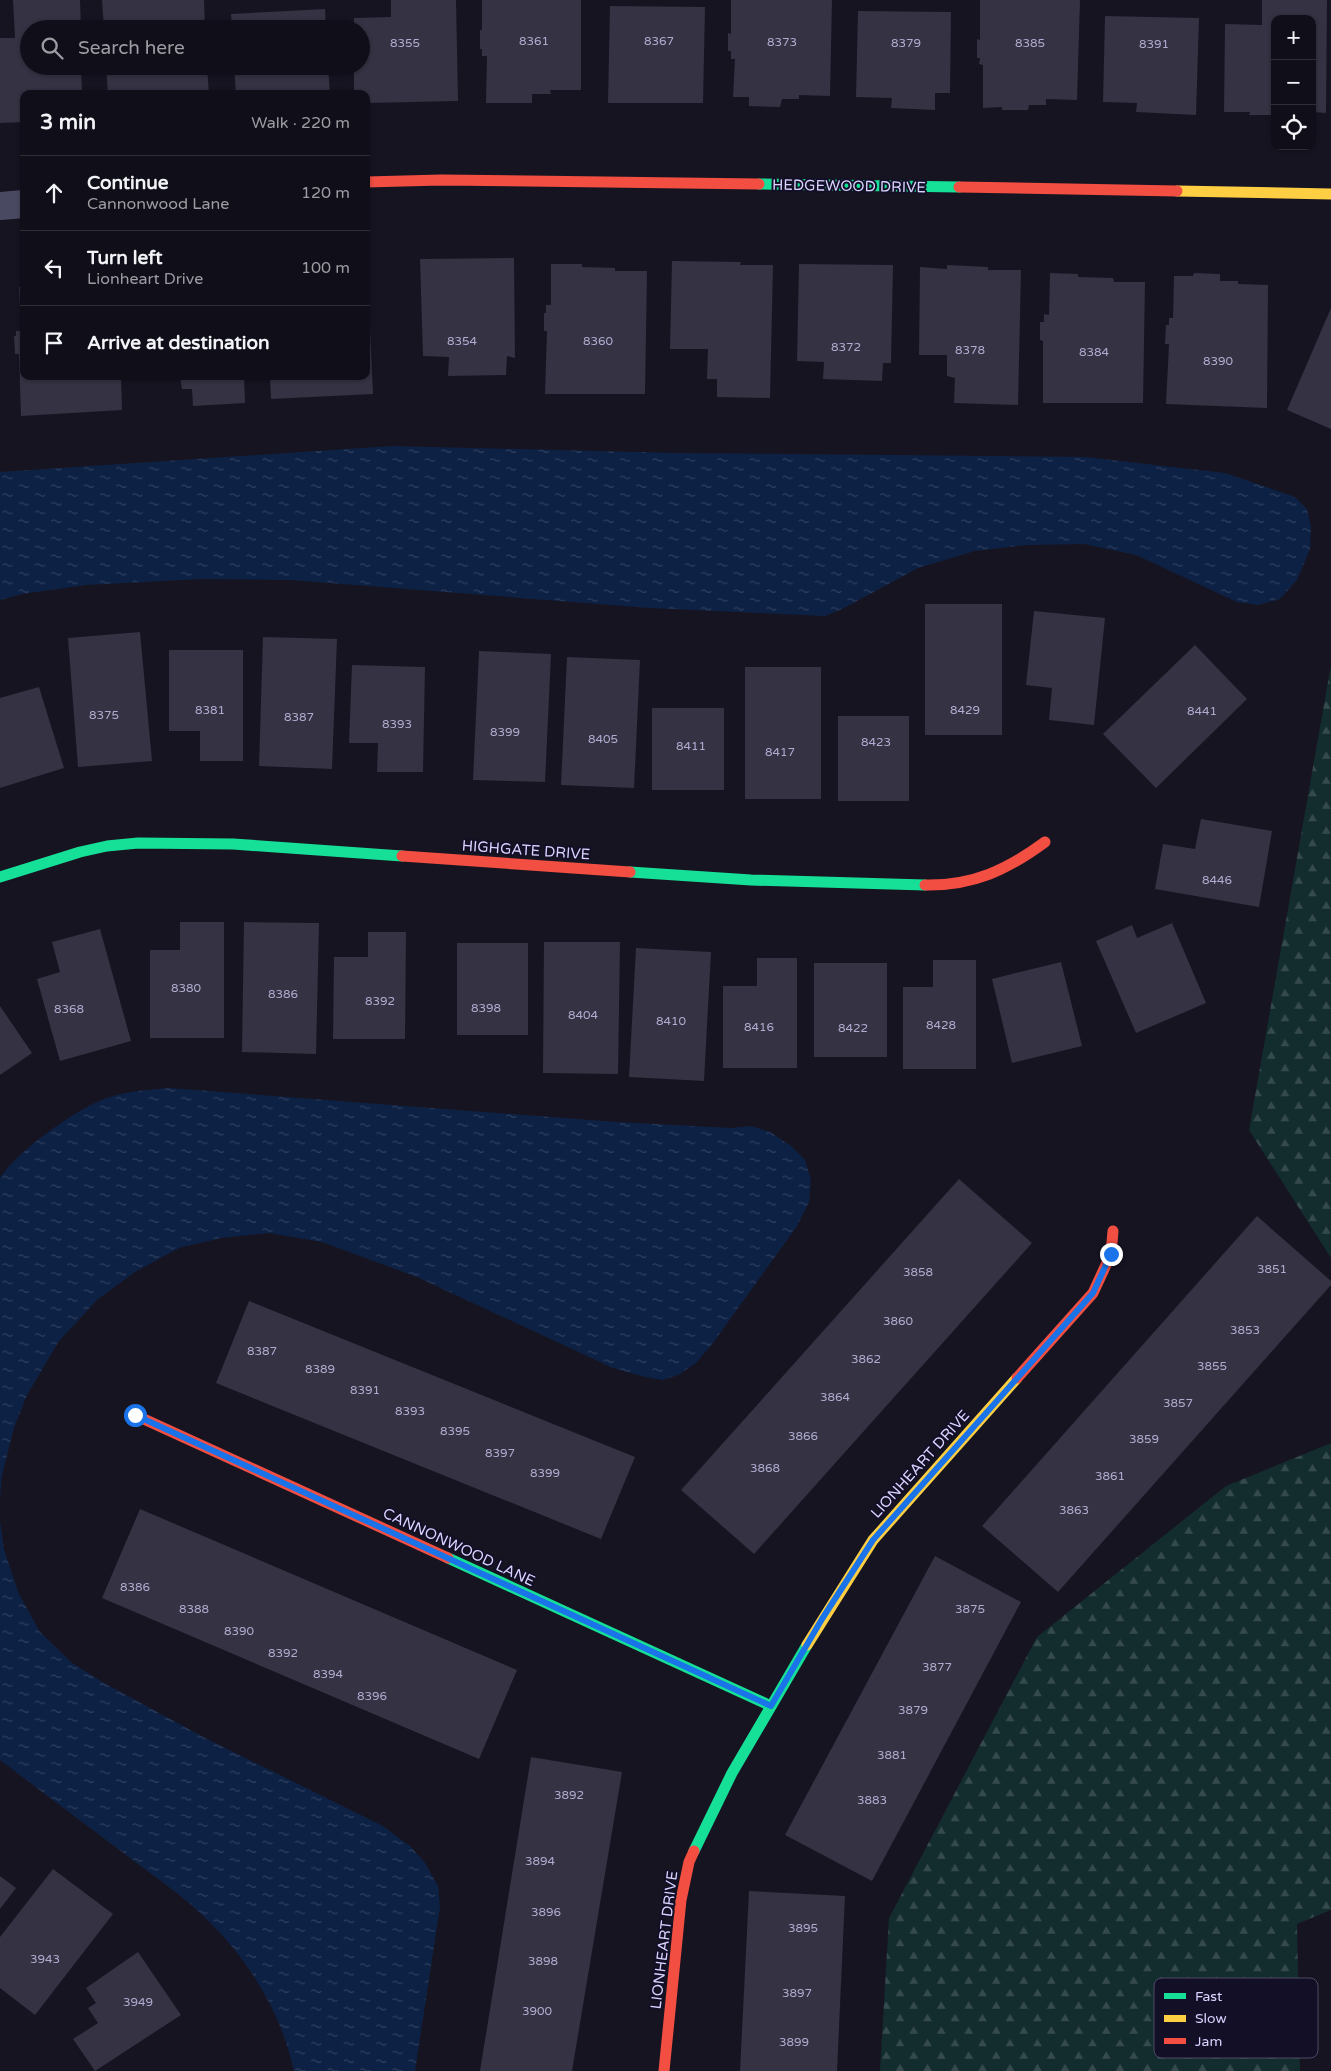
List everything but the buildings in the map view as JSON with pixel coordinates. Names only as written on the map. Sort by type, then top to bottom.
[{"type":"street","name":"HEDGEWOOD DRIVE","points":[[370,182],[441,180],[595,181],[1331,194]]},
{"type":"street","points":[[0,206],[20,204]]},
{"type":"street","name":"HIGHGATE DRIVE","points":[[0,877],[59,858],[107,846],[167,842],[233,844],[751,880],[941,885],[975,880],[1019,861],[1045,842]]},
{"type":"street","name":"LIONHEART DRIVE","points":[[664,2071],[681,1900],[689,1862],[732,1773],[822,1619],[873,1540],[1093,1293],[1111,1254],[1113,1231]]},
{"type":"street","name":"CANNONWOOD LANE","points":[[135,1415],[771,1706]]},
{"type":"green space","points":[[1331,665],[1331,1258],[1249,1130]]},
{"type":"green space","points":[[1331,1443],[1331,1910],[1297,1924],[1298,1978],[1154,1978],[1154,2058],[1300,2058],[1300,2071],[880,2071],[889,1918],[1037,1637],[1226,1486]]},
{"type":"water","points":[[392,446],[676,453],[1085,457],[1225,473],[1295,497],[1307,509],[1311,527],[1310,549],[1297,580],[1280,599],[1259,605],[1237,602],[1136,555],[1084,544],[1027,545],[975,551],[918,568],[842,609],[825,616],[650,608],[291,580],[201,579],[86,585],[22,594],[0,600],[0,472]]},
{"type":"water","points":[[169,1088],[617,1122],[731,1128],[751,1126],[770,1132],[791,1146],[805,1160],[811,1180],[809,1202],[797,1226],[713,1343],[696,1363],[678,1375],[663,1380],[613,1368],[417,1277],[322,1242],[269,1233],[221,1238],[179,1248],[135,1272],[98,1299],[59,1341],[27,1395],[14,1428],[2,1475],[0,1499],[0,1178],[8,1167],[33,1144],[48,1132],[92,1104],[120,1094]]},
{"type":"water","points":[[0,1520],[4,1550],[19,1594],[40,1632],[72,1663],[104,1683],[205,1738],[383,1826],[411,1847],[425,1863],[438,1886],[440,1907],[415,2071],[294,2071],[279,2023],[268,2000],[256,1979],[226,1939],[173,1890],[0,1760]]},
{"type":"traffic: fast","points":[[759,184],[959,187]]},
{"type":"traffic: fast","points":[[0,877],[80,852],[107,846],[138,843],[233,844],[402,856]]},
{"type":"traffic: fast","points":[[630,872],[751,880],[925,885]]},
{"type":"traffic: fast","points":[[448,1558],[771,1706]]},
{"type":"traffic: fast","points":[[694,1851],[732,1773],[807,1645]]},
{"type":"traffic: slow","points":[[1177,191],[1331,194]]},
{"type":"traffic: slow","points":[[807,1645],[873,1540],[1017,1378]]},
{"type":"traffic: jam","points":[[370,182],[441,180],[759,184]]},
{"type":"traffic: jam","points":[[959,187],[1177,191]]},
{"type":"traffic: jam","points":[[925,885],[959,883],[989,874],[1017,861],[1045,842]]},
{"type":"traffic: jam","points":[[402,856],[630,872]]},
{"type":"traffic: jam","points":[[1017,1378],[1093,1293],[1111,1254],[1113,1231]]},
{"type":"traffic: jam","points":[[135,1415],[448,1558]]},
{"type":"traffic: jam","points":[[664,2071],[681,1900],[689,1862],[694,1851]]},
{"type":"route","points":[[135,1415],[771,1706],[822,1619],[873,1540],[1093,1293],[1111,1254]]}]
